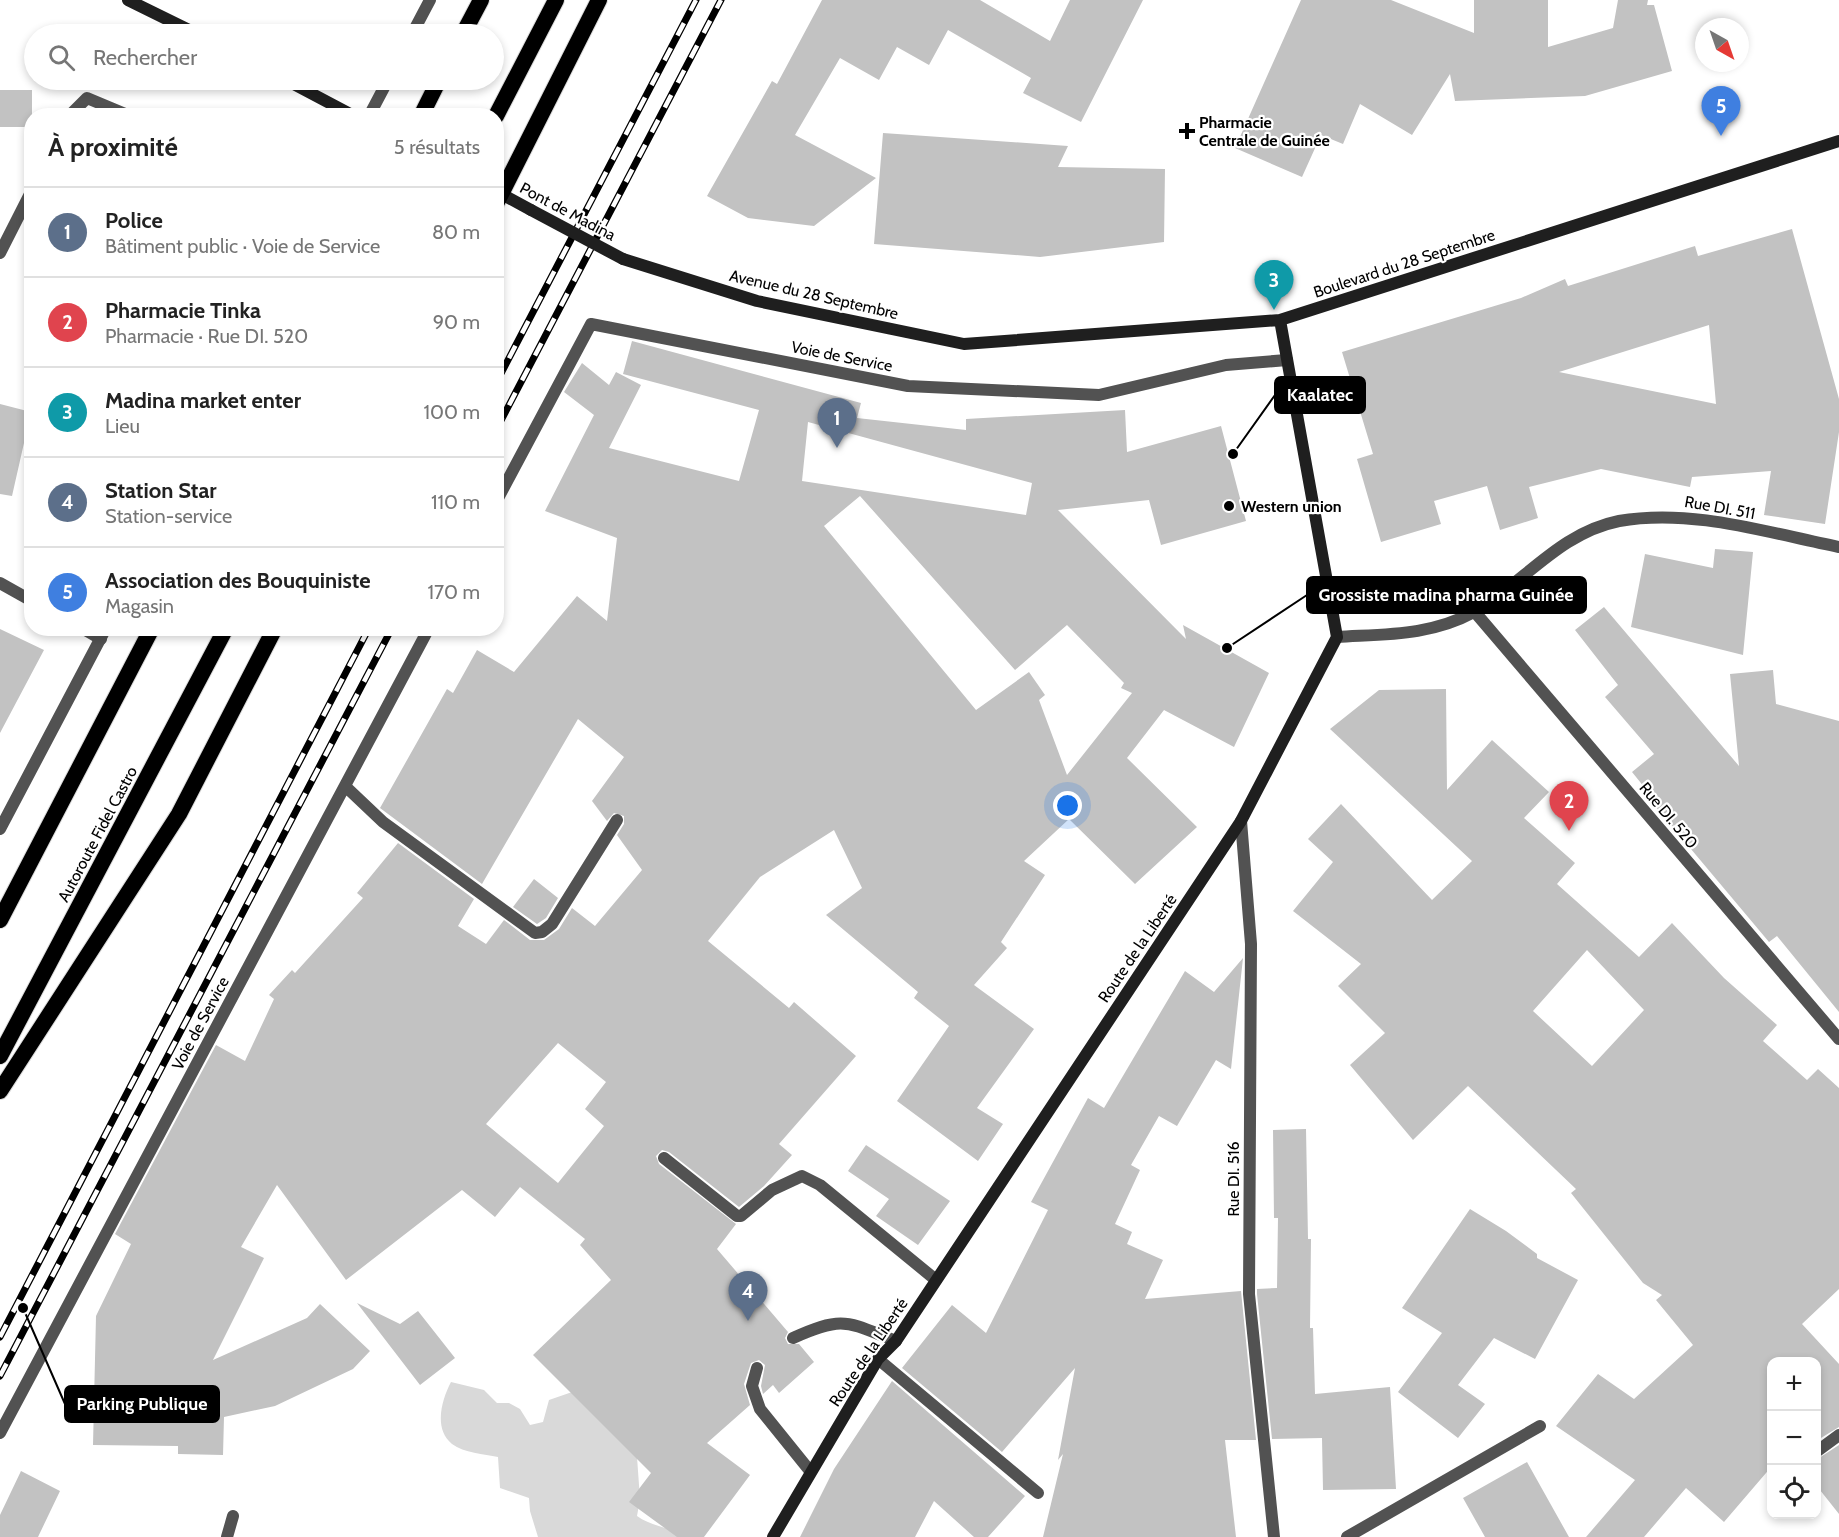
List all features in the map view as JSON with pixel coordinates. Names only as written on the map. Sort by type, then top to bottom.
[{"type":"highway","points":[[468,24],[481,0]]},
{"type":"highway","points":[[500,108],[556,0]]},
{"type":"highway","points":[[504,185],[599,0]]},
{"type":"highway","points":[[425,108],[435,90]]},
{"type":"highway","points":[[0,920],[148,636]]},
{"type":"highway","name":"Autoroute Fidel Castro","points":[[0,1056],[222,636]]},
{"type":"highway","points":[[0,1091],[179,814],[271,636]]},
{"type":"main road","points":[[128,0],[177,24]]},
{"type":"main road","points":[[306,90],[339,108]]},
{"type":"main road","name":"Boulevard du 28 Septembre","points":[[964,344],[1280,320],[1839,141]]},
{"type":"main road","name":"Pont de Madina","points":[[504,199],[531,210],[623,259]]},
{"type":"main road","name":"Avenue du 28 Septembre","points":[[623,259],[758,301],[964,344]]},
{"type":"main road","points":[[1280,320],[1337,638]]},
{"type":"main road","name":"Route de la Liberté","points":[[773,1537],[878,1359],[896,1341],[1241,821],[1337,638]]},
{"type":"street","points":[[417,24],[430,0]]},
{"type":"street","points":[[373,108],[383,90]]},
{"type":"street","points":[[77,108],[87,98],[110,108]]},
{"type":"street","points":[[0,253],[24,205]]},
{"type":"street","name":"Voie de Service","points":[[504,487],[591,324],[908,386],[1099,395],[1226,365],[1287,360]]},
{"type":"street","name":"Rue DI. 511","points":[[1337,638],[1429,631],[1474,611],[1566,542],[1618,522],[1676,515],[1839,547]]},
{"type":"street","points":[[0,583],[24,596]]},
{"type":"street","name":"Rue DI. 520","points":[[1474,611],[1839,1039]]},
{"type":"street","points":[[0,829],[102,636]]},
{"type":"street","name":"Voie de Service","points":[[0,1433],[425,636]]},
{"type":"street","points":[[345,786],[383,822],[535,933],[542,932],[552,924],[617,820]]},
{"type":"street","name":"Rue DI. 516","points":[[1241,821],[1251,944],[1249,1293],[1274,1537]]},
{"type":"street","points":[[664,1158],[737,1216],[741,1216],[772,1190],[802,1176],[820,1185],[936,1280]]},
{"type":"street","points":[[794,1338],[822,1325],[844,1322],[896,1341]]},
{"type":"street","points":[[878,1359],[1038,1492]]},
{"type":"street","points":[[758,1368],[752,1386],[760,1409],[810,1471]]},
{"type":"street","points":[[1347,1537],[1540,1426]]},
{"type":"street","points":[[1821,1448],[1839,1435]]},
{"type":"street","points":[[228,1537],[233,1516]]},
{"type":"shaded area","points":[[451,1382],[484,1390],[497,1403],[509,1403],[520,1409],[530,1425],[543,1422],[549,1400],[575,1391],[637,1457],[640,1499],[637,1516],[649,1523],[689,1537],[538,1537],[530,1511],[529,1498],[500,1488],[498,1457],[462,1449],[446,1438],[441,1414]]},
{"type":"building","points":[[822,0],[980,0],[1050,41],[1070,0],[1143,0],[1081,122],[1023,93],[1031,78],[948,30],[929,65],[897,47],[879,80],[840,58],[795,135],[876,178],[814,226],[748,218],[707,196],[772,81],[777,84]]},
{"type":"building","points":[[1301,0],[1391,0],[1474,33],[1474,0],[1548,0],[1548,47],[1613,28],[1618,0],[1648,0],[1647,5],[1654,5],[1672,71],[1585,96],[1455,101],[1450,74],[1412,135],[1360,104],[1343,144],[1321,135],[1302,177],[1235,148]]},
{"type":"building","points":[[0,90],[32,90],[32,108],[24,108],[24,127],[0,127]]},
{"type":"building","points":[[883,133],[1068,146],[1058,167],[1165,169],[1164,242],[1040,257],[874,244]]},
{"type":"building","points":[[1792,229],[1839,399],[1839,432],[1825,524],[1764,515],[1771,471],[1692,477],[1690,487],[1601,469],[1529,487],[1538,518],[1500,530],[1487,486],[1434,501],[1441,524],[1381,542],[1357,459],[1373,454],[1342,352],[1521,298],[1565,279],[1568,286],[1695,246],[1698,256]],"holes":[[[1709,325],[1716,404],[1559,372]]]},
{"type":"building","points":[[632,341],[861,403],[857,418],[966,430],[966,419],[1125,410],[1127,452],[1221,426],[1246,521],[1161,545],[1149,500],[1058,510],[1186,639],[1183,625],[1269,673],[1234,747],[1164,710],[1127,758],[1197,827],[1135,884],[1069,819],[1024,861],[1045,875],[1001,942],[1007,948],[974,985],[1034,1029],[977,1108],[1003,1124],[978,1161],[897,1101],[949,1026],[914,998],[918,992],[826,915],[862,888],[834,830],[760,877],[708,941],[789,1008],[794,1002],[856,1056],[779,1144],[792,1155],[764,1186],[739,1207],[669,1152],[662,1150],[656,1156],[659,1164],[736,1224],[717,1249],[788,1332],[785,1338],[788,1344],[799,1344],[814,1362],[779,1393],[773,1385],[763,1394],[761,1386],[765,1365],[759,1360],[751,1363],[744,1384],[750,1405],[707,1443],[750,1475],[704,1537],[677,1537],[629,1502],[651,1473],[533,1355],[611,1280],[580,1245],[585,1239],[520,1187],[495,1217],[462,1190],[346,1280],[277,1185],[241,1247],[264,1258],[213,1360],[307,1318],[320,1304],[370,1351],[353,1369],[275,1406],[224,1417],[223,1455],[178,1454],[178,1446],[93,1445],[96,1316],[131,1244],[115,1234],[216,1045],[245,1061],[274,999],[269,995],[292,970],[295,973],[363,898],[357,893],[398,843],[474,899],[458,926],[486,944],[504,920],[530,940],[544,940],[559,929],[572,908],[595,926],[642,870],[617,835],[624,824],[624,816],[614,813],[607,821],[592,801],[624,757],[578,719],[482,884],[380,808],[447,689],[453,693],[477,650],[514,672],[577,596],[607,621],[617,538],[545,511],[594,415],[564,392],[582,363],[609,385],[616,372],[641,385],[609,448],[739,481],[759,410],[623,374]],"holes":[[[808,422],[1032,483],[1026,515],[802,481]],[[860,496],[1015,670],[1067,625],[1124,683],[1121,688],[1132,693],[1067,775],[1039,700],[1045,695],[1029,672],[976,710],[824,526]],[[558,1043],[606,1082],[585,1109],[604,1126],[558,1183],[486,1124]]]},
{"type":"building","points":[[0,404],[24,410],[24,443],[12,496],[0,494]]},
{"type":"building","points":[[1715,549],[1753,552],[1743,655],[1631,627],[1645,554],[1713,568]]},
{"type":"building","points":[[1604,607],[1739,766],[1730,674],[1773,670],[1776,704],[1839,721],[1839,1012],[1777,936],[1769,942],[1654,805],[1657,803],[1632,772],[1654,754],[1605,697],[1618,685],[1575,630]]},
{"type":"building","points":[[0,629],[44,650],[0,733]]},
{"type":"building","points":[[1446,689],[1447,790],[1492,740],[1549,792],[1524,818],[1575,863],[1557,884],[1639,957],[1672,923],[1724,978],[1777,1025],[1763,1041],[1807,1080],[1818,1069],[1839,1088],[1839,1289],[1802,1324],[1839,1364],[1839,1427],[1821,1438],[1821,1357],[1767,1357],[1767,1472],[1724,1522],[1686,1488],[1644,1537],[1586,1537],[1635,1480],[1556,1426],[1598,1374],[1634,1399],[1693,1345],[1656,1300],[1662,1295],[1643,1283],[1571,1193],[1576,1189],[1468,1086],[1413,1140],[1350,1065],[1385,1033],[1338,986],[1361,964],[1293,911],[1333,862],[1308,839],[1341,804],[1432,900],[1472,861],[1330,729],[1379,690]],"holes":[[[1587,950],[1644,1010],[1592,1066],[1533,1011]]]},
{"type":"building","points":[[534,879],[558,898],[546,918],[537,924],[513,907]]},
{"type":"building","points":[[1243,958],[1231,1069],[1216,1060],[1177,1126],[1159,1116],[1131,1165],[1140,1170],[1115,1224],[1132,1232],[1127,1244],[1163,1260],[1145,1299],[1241,1291],[1256,1440],[1225,1440],[1236,1537],[1043,1537],[1063,1454],[1058,1460],[1075,1368],[1002,1452],[902,1368],[952,1305],[986,1333],[1048,1210],[1031,1202],[1088,1098],[1104,1108],[1185,971],[1214,992]]},
{"type":"building","points":[[1306,1129],[1308,1239],[1311,1239],[1310,1328],[1313,1328],[1315,1394],[1390,1387],[1396,1489],[1323,1490],[1322,1438],[1272,1439],[1257,1289],[1277,1288],[1278,1218],[1274,1218],[1273,1130]]},
{"type":"building","points":[[866,1145],[950,1201],[918,1245],[876,1216],[889,1199],[848,1171]]},
{"type":"building","points":[[1470,1209],[1506,1231],[1537,1254],[1537,1258],[1578,1280],[1535,1359],[1494,1338],[1458,1385],[1485,1404],[1458,1438],[1398,1392],[1442,1333],[1402,1308]]},
{"type":"building","points":[[357,1303],[400,1324],[418,1311],[455,1358],[420,1385]]},
{"type":"building","points":[[892,1381],[1025,1496],[988,1537],[974,1537],[934,1501],[915,1537],[800,1537],[834,1469]]},
{"type":"building","points":[[1839,1445],[1839,1514],[1821,1491],[1821,1457]]},
{"type":"building","points":[[1527,1462],[1569,1537],[1485,1537],[1463,1498]]},
{"type":"building","points":[[21,1471],[60,1491],[38,1537],[0,1537],[0,1515]]},
{"type":"railway","points":[[504,368],[696,0]]},
{"type":"railway","points":[[504,415],[721,0]]},
{"type":"railway","points":[[0,1337],[365,636]]},
{"type":"railway","points":[[0,1376],[388,636]]},
{"type":"place","name":"Pharmacie Centrale de Guinée","points":[[1187,131]]},
{"type":"place","name":"Association des Bouquiniste","points":[[1721,136]]},
{"type":"place","name":"Madina market enter","points":[[1274,310]]},
{"type":"place","name":"Police","points":[[837,448]]},
{"type":"place","name":"Kaalatec","points":[[1233,454]]},
{"type":"place","name":"Western union","points":[[1229,506]]},
{"type":"place","name":"Grossiste madina pharma Guinée","points":[[1227,648]]},
{"type":"place","name":"Pharmacie Tinka","points":[[1569,831]]},
{"type":"place","name":"Parking Publique","points":[[23,1308]]},
{"type":"place","name":"Station Star","points":[[748,1321]]}]
